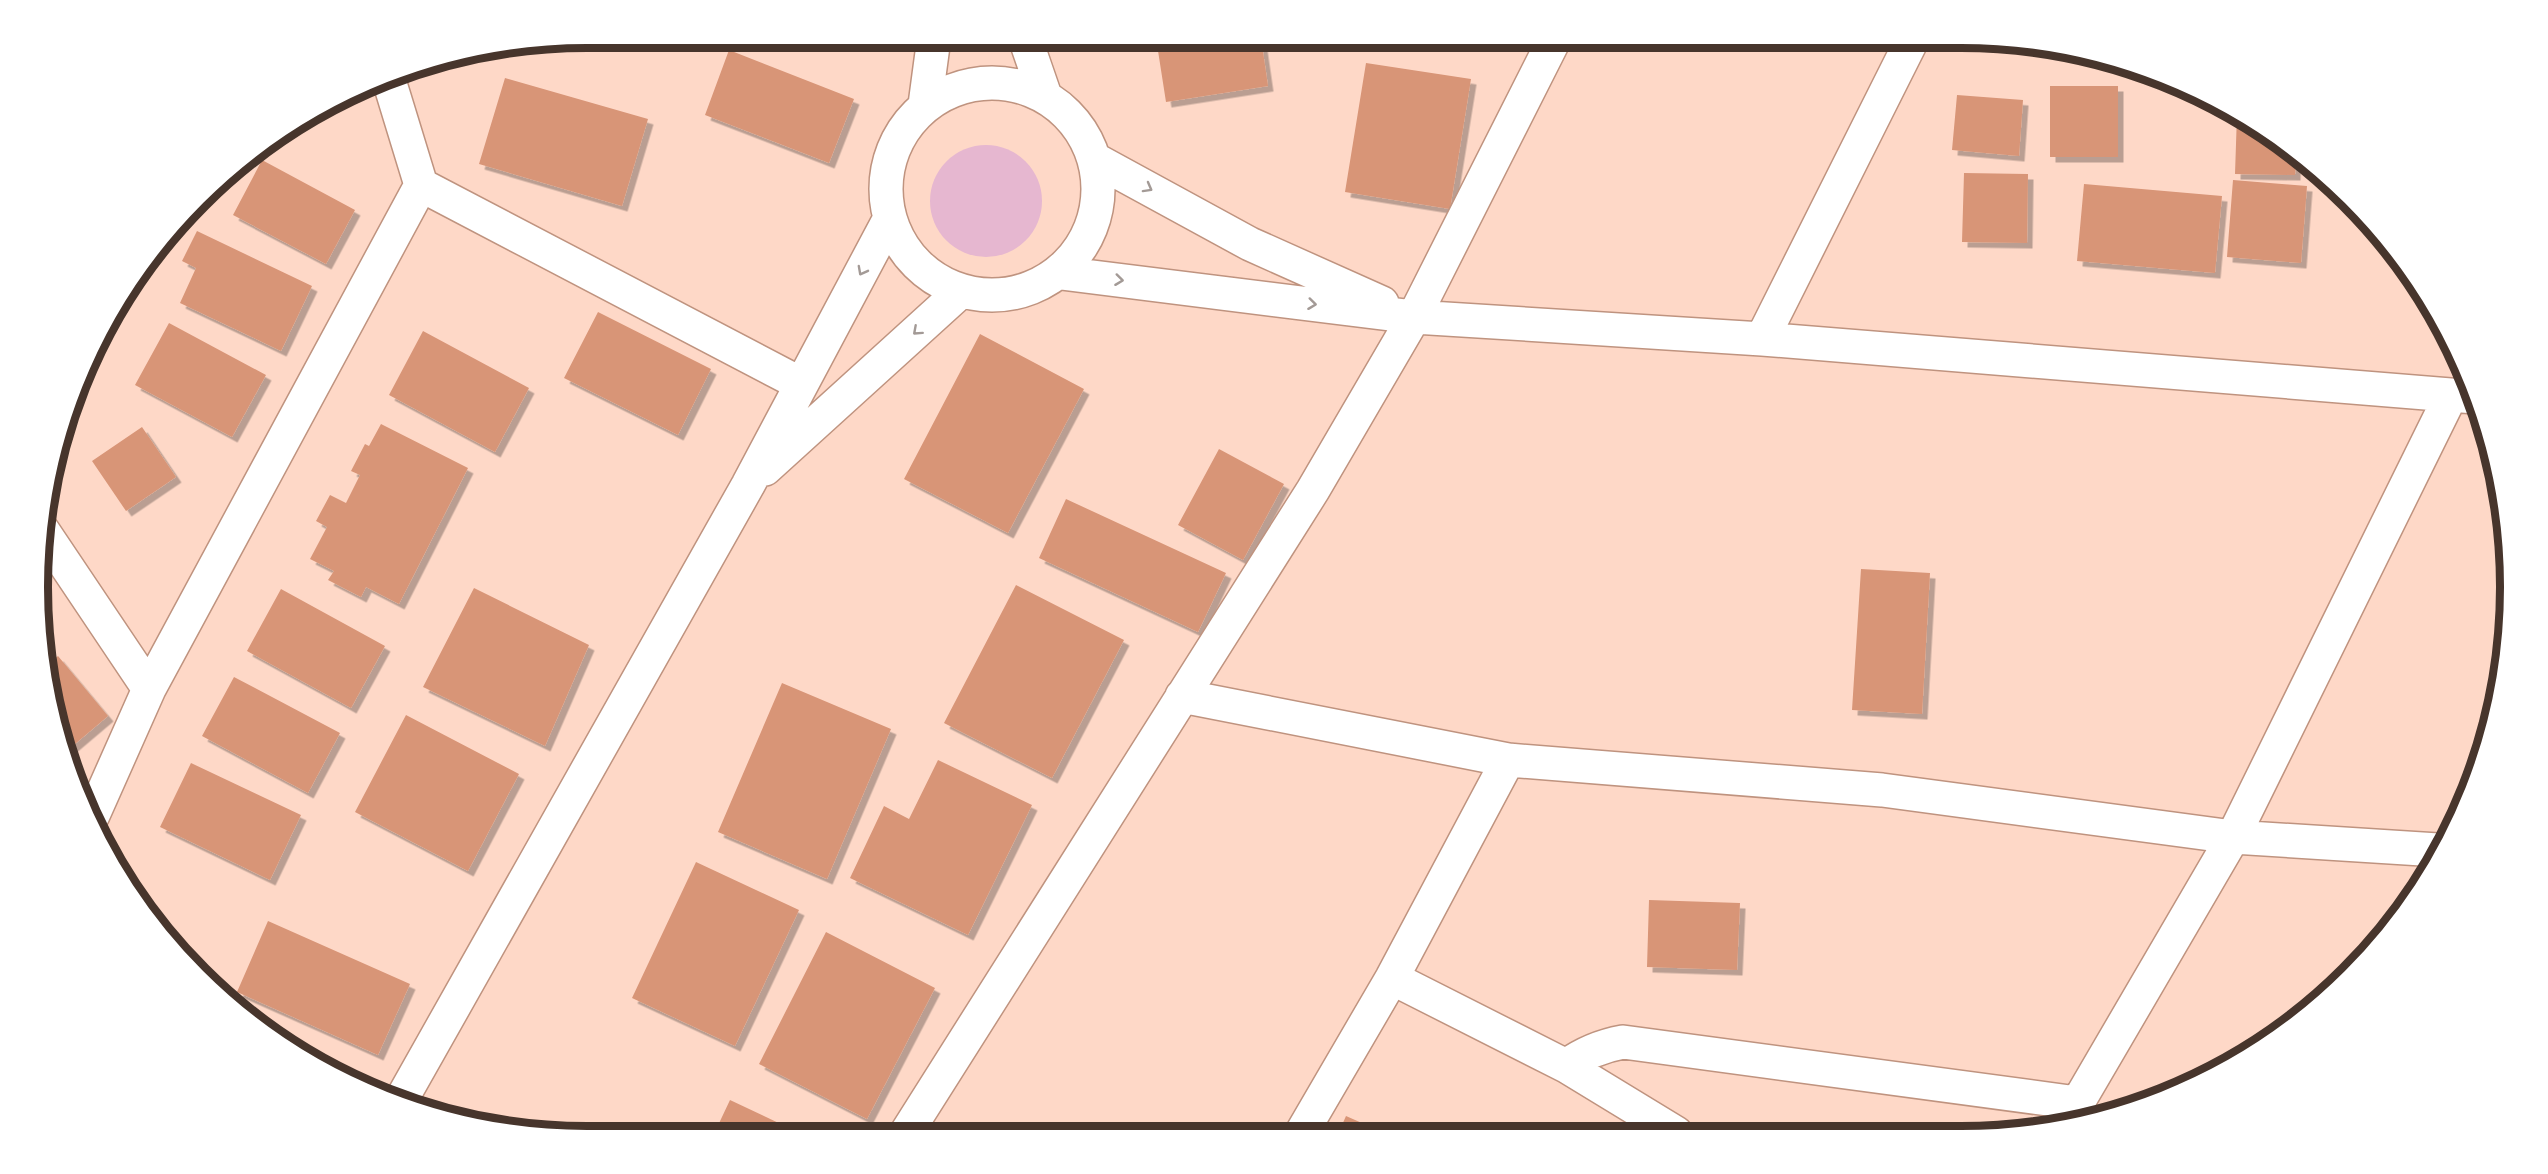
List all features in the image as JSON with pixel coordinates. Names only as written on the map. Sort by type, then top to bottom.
[{"type":"street","points":[[925,105],[933,48]]},
{"type":"street","points":[[1028,48],[1045,96]]},
{"type":"street","points":[[910,1126],[1313,490],[1414,317],[1550,48]]},
{"type":"street","points":[[1762,339],[1908,48]]},
{"type":"street","points":[[1005,83],[1045,96],[1077,123],[1096,160],[1100,201],[1088,240],[1061,273],[1013,295],[960,292],[929,276],[904,251],[889,220],[885,178],[898,138],[925,105],[963,86],[1005,83]]},
{"type":"street","points":[[391,85],[422,185],[801,384]]},
{"type":"street","points":[[1096,160],[1250,244],[1414,317]]},
{"type":"street","points":[[96,808],[149,689],[422,185]]},
{"type":"street","points":[[405,1094],[748,485],[889,220]]},
{"type":"street","points":[[1061,273],[1414,317],[1762,339],[2463,396],[2233,837],[2072,1113],[1623,1042],[1603,1045],[1585,1053],[1566,1066]]},
{"type":"street","points":[[748,485],[960,292]]},
{"type":"street","points":[[50,542],[149,689]]},
{"type":"street","points":[[1182,696],[1508,760],[1882,790],[2233,837],[2431,850]]},
{"type":"street","points":[[1306,1126],[1392,978],[1508,760]]},
{"type":"street","points":[[1392,978],[1566,1066],[1665,1126]]},
{"type":"shaded area","points":[[986,145],[1007,149],[1026,161],[1038,180],[1042,201],[1038,222],[1026,241],[1007,253],[986,257],[965,253],[946,241],[934,222],[930,201],[934,180],[946,161],[965,149]]},
{"type":"building","points":[[1158,48],[1262,48],[1268,86],[1166,102]]},
{"type":"building","points":[[729,50],[854,99],[829,163],[705,115]]},
{"type":"building","points":[[1366,63],[1471,79],[1450,209],[1345,192]]},
{"type":"building","points":[[505,78],[648,119],[622,206],[479,164]]},
{"type":"building","points":[[2050,86],[2118,86],[2118,157],[2050,157]]},
{"type":"building","points":[[1957,95],[2023,100],[2019,156],[1952,150]]},
{"type":"building","points":[[2237,124],[2295,165],[2295,175],[2235,174]]},
{"type":"building","points":[[262,160],[355,210],[326,264],[233,215]]},
{"type":"building","points":[[1964,173],[2028,174],[2027,243],[1962,242]]},
{"type":"building","points":[[2233,180],[2307,186],[2301,263],[2227,257]]},
{"type":"building","points":[[2084,184],[2222,196],[2215,273],[2077,261]]},
{"type":"building","points":[[197,231],[312,286],[281,351],[180,303],[196,268],[182,261]]},
{"type":"building","points":[[598,312],[711,369],[678,435],[564,378]]},
{"type":"building","points":[[169,323],[266,375],[232,437],[135,385]]},
{"type":"building","points":[[423,331],[529,388],[495,452],[389,395]]},
{"type":"building","points":[[980,334],[1084,389],[1008,533],[904,479]]},
{"type":"building","points":[[381,424],[468,468],[399,604],[366,587],[361,597],[328,580],[334,571],[310,559],[327,527],[316,521],[330,495],[346,503],[360,475],[351,471],[365,444],[369,446]]},
{"type":"building","points":[[142,427],[176,477],[126,511],[92,461]]},
{"type":"building","points":[[1219,449],[1284,484],[1243,560],[1178,525]]},
{"type":"building","points":[[1066,499],[1226,573],[1198,632],[1039,558]]},
{"type":"building","points":[[1861,569],[1930,573],[1922,714],[1852,710]]},
{"type":"building","points":[[1016,585],[1124,640],[1052,778],[944,723]]},
{"type":"building","points":[[474,588],[589,645],[545,746],[423,687]]},
{"type":"building","points":[[281,589],[385,646],[351,708],[247,651]]},
{"type":"building","points":[[58,656],[108,716],[72,746],[58,692],[53,660]]},
{"type":"building","points":[[234,677],[340,733],[308,793],[202,736]]},
{"type":"building","points":[[782,683],[891,729],[827,879],[718,832]]},
{"type":"building","points":[[406,715],[519,774],[468,871],[355,812]]},
{"type":"building","points":[[938,760],[1032,805],[968,935],[850,878],[884,806],[909,819]]},
{"type":"building","points":[[191,763],[301,815],[270,880],[160,827]]},
{"type":"building","points":[[696,862],[799,910],[735,1046],[632,998]]},
{"type":"building","points":[[1649,900],[1740,903],[1737,970],[1647,967]]},
{"type":"building","points":[[268,921],[410,984],[378,1055],[237,992]]},
{"type":"building","points":[[826,932],[935,988],[867,1119],[759,1064]]},
{"type":"building","points":[[730,1100],[785,1126],[718,1126]]},
{"type":"building","points":[[1346,1116],[1369,1126],[1342,1126]]}]
